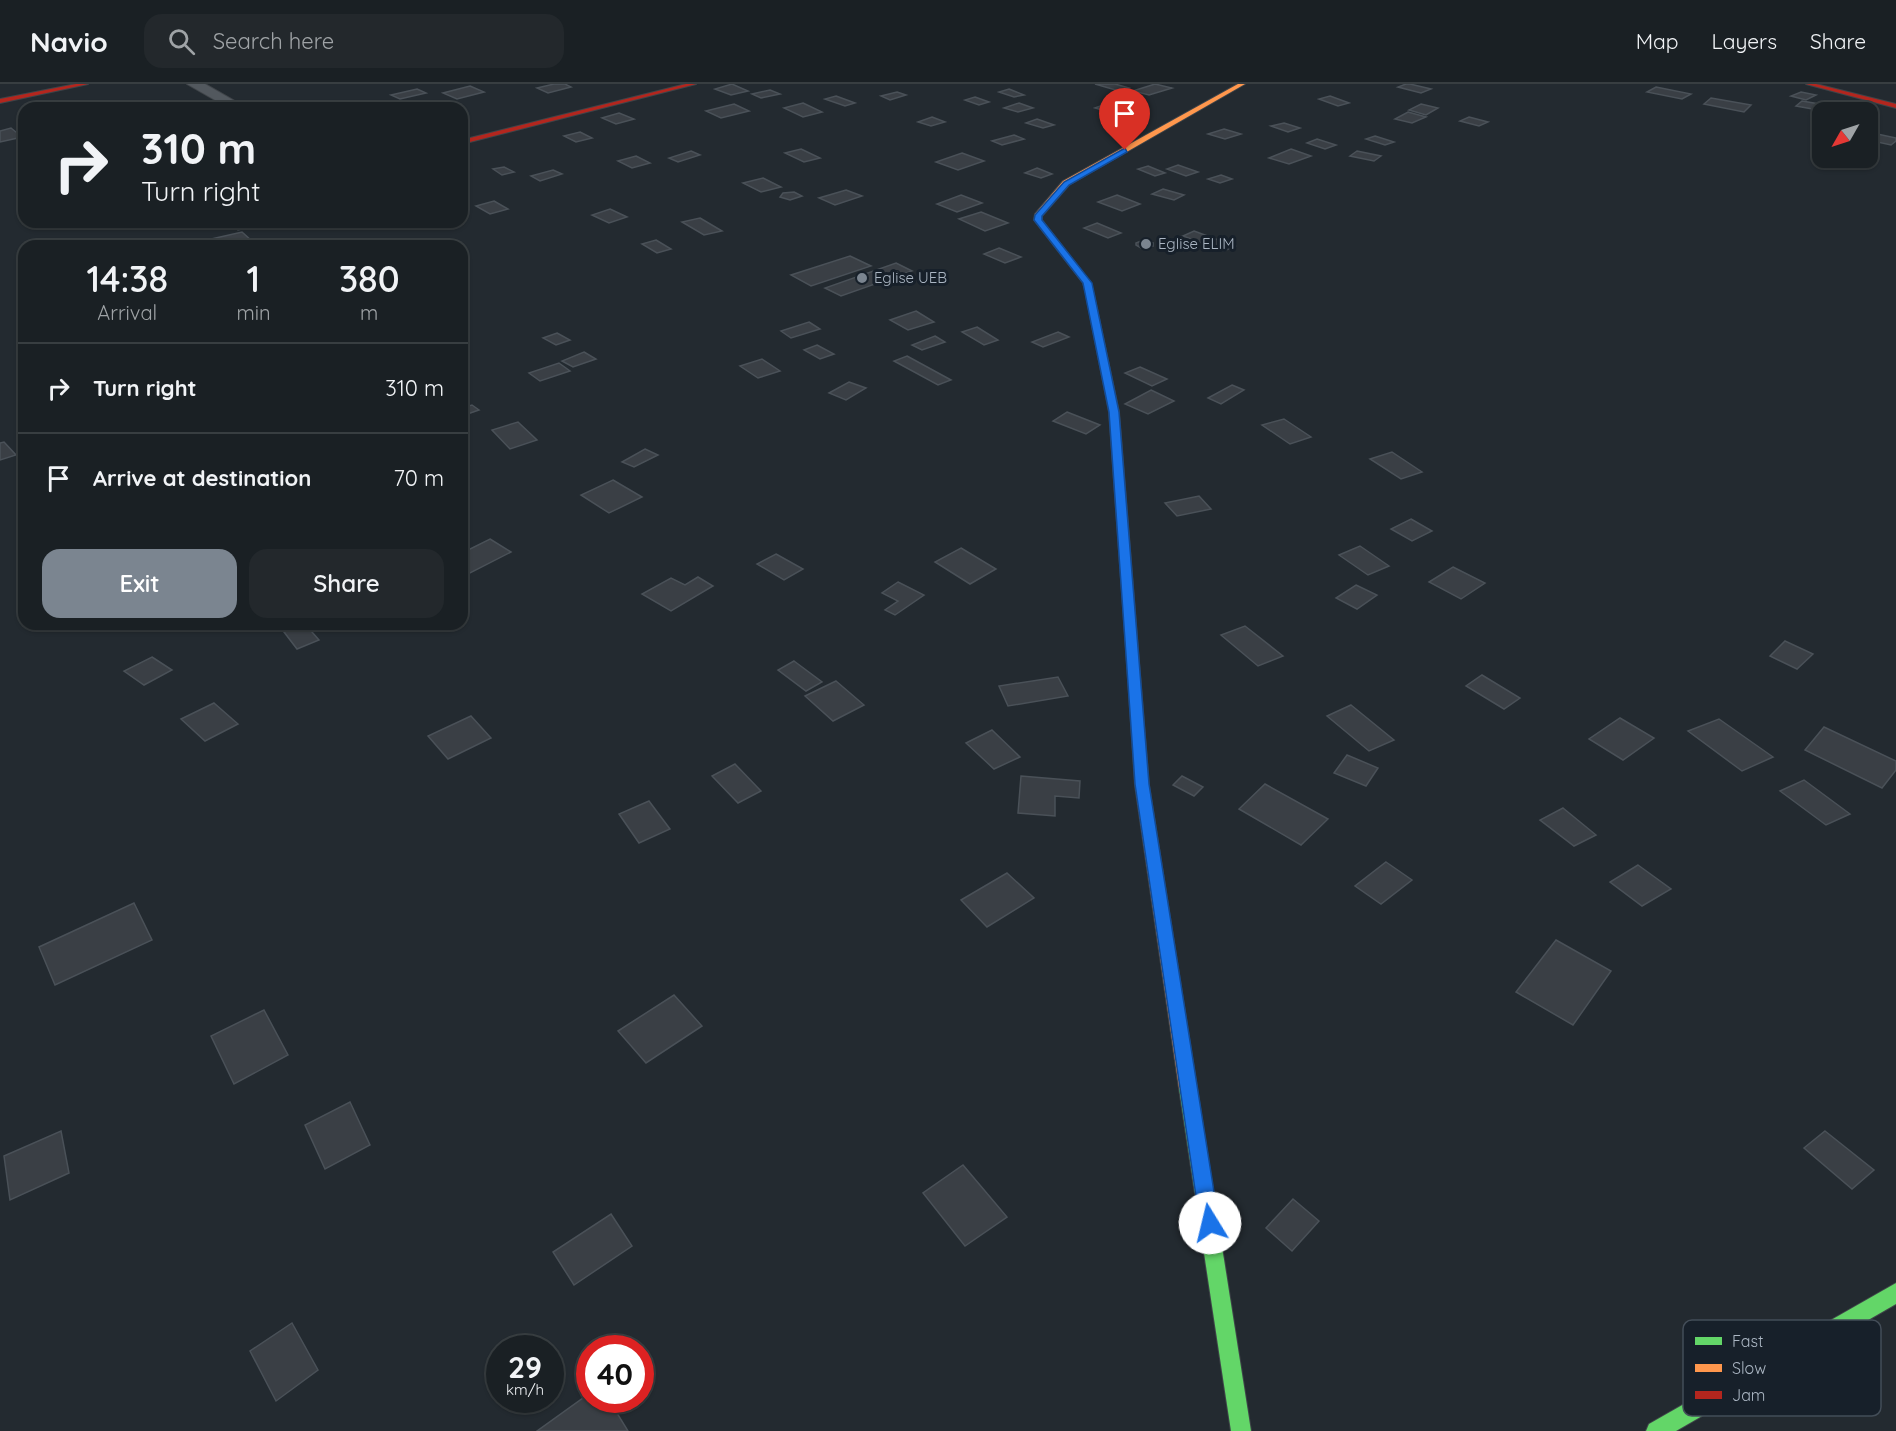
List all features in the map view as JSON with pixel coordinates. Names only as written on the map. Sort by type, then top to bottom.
[{"type":"street","points":[[0,101],[86,84]]},
{"type":"street","points":[[194,84],[228,102]]},
{"type":"street","points":[[468,140],[693,84]]},
{"type":"street","points":[[1241,1431],[1142,784],[1114,412],[1087,283],[1038,220],[1038,216],[1066,183],[1242,84]]},
{"type":"street","points":[[1809,84],[1896,106]]},
{"type":"street","points":[[1849,1320],[1896,1293]]},
{"type":"street","points":[[1656,1431],[1683,1415]]},
{"type":"building","points":[[565,84],[571,87],[548,93],[537,88]]},
{"type":"building","points":[[732,84],[748,91],[731,95],[715,89]]},
{"type":"building","points":[[1095,84],[1115,84],[1129,88],[1119,91]]},
{"type":"building","points":[[1155,84],[1172,88],[1149,95],[1133,91]]},
{"type":"building","points":[[1406,84],[1431,89],[1421,93],[1398,87]]},
{"type":"building","points":[[470,86],[484,92],[457,99],[443,93]]},
{"type":"building","points":[[1656,87],[1691,94],[1682,99],[1647,92]]},
{"type":"building","points":[[417,89],[426,93],[400,99],[391,95]]},
{"type":"building","points":[[1009,89],[1024,95],[1014,97],[999,92]]},
{"type":"building","points":[[770,90],[780,94],[761,98],[752,94]]},
{"type":"building","points":[[897,92],[906,95],[890,100],[881,96]]},
{"type":"building","points":[[1801,92],[1816,95],[1806,100],[1791,96]]},
{"type":"building","points":[[836,96],[855,103],[845,106],[825,99]]},
{"type":"building","points":[[1330,96],[1349,103],[1338,106],[1319,99]]},
{"type":"building","points":[[975,97],[989,102],[979,105],[965,100]]},
{"type":"building","points":[[1711,98],[1751,105],[1744,112],[1704,104]]},
{"type":"building","points":[[1117,100],[1133,105],[1112,113],[1095,108]]},
{"type":"building","points":[[1802,101],[1812,103],[1812,109],[1796,106]]},
{"type":"building","points":[[803,103],[822,112],[803,117],[784,108]]},
{"type":"building","points":[[1019,103],[1033,108],[1018,112],[1004,108]]},
{"type":"building","points":[[734,104],[749,111],[721,118],[706,111]]},
{"type":"building","points":[[1421,104],[1438,108],[1426,115],[1409,110]]},
{"type":"building","points":[[1408,112],[1426,117],[1412,123],[1395,119]]},
{"type":"building","points":[[619,113],[634,119],[616,124],[602,118]]},
{"type":"building","points":[[932,117],[945,122],[931,126],[918,122]]},
{"type":"building","points":[[1469,117],[1488,122],[1479,126],[1460,121]]},
{"type":"building","points":[[1037,119],[1054,125],[1043,128],[1026,123]]},
{"type":"building","points":[[1284,123],[1300,128],[1288,132],[1271,126]]},
{"type":"building","points":[[11,128],[18,134],[18,138],[0,142],[0,131]]},
{"type":"building","points":[[1224,129],[1241,134],[1225,139],[1208,134]]},
{"type":"building","points":[[580,132],[592,138],[576,142],[564,136]]},
{"type":"building","points":[[1878,134],[1896,138],[1891,145],[1878,142]]},
{"type":"building","points":[[1014,135],[1024,139],[1002,145],[992,141]]},
{"type":"building","points":[[1375,136],[1394,142],[1385,145],[1366,139]]},
{"type":"building","points":[[1317,139],[1336,145],[1325,149],[1307,143]]},
{"type":"building","points":[[801,149],[820,158],[804,162],[785,153]]},
{"type":"building","points":[[1291,149],[1311,156],[1289,164],[1269,158]]},
{"type":"building","points":[[691,151],[700,155],[678,162],[669,158]]},
{"type":"building","points":[[1357,151],[1381,156],[1374,161],[1350,156]]},
{"type":"building","points":[[962,153],[984,161],[958,170],[936,162]]},
{"type":"building","points":[[636,156],[650,163],[632,168],[618,161]]},
{"type":"building","points":[[1178,165],[1198,172],[1186,176],[1167,169]]},
{"type":"building","points":[[1148,166],[1165,173],[1155,176],[1138,169]]},
{"type":"building","points":[[504,167],[514,172],[502,175],[493,169]]},
{"type":"building","points":[[1037,168],[1052,174],[1041,178],[1025,173]]},
{"type":"building","points":[[553,170],[562,174],[540,181],[531,176]]},
{"type":"building","points":[[1221,175],[1232,179],[1220,183],[1208,179]]},
{"type":"building","points":[[763,178],[781,187],[761,192],[743,183]]},
{"type":"building","points":[[1163,189],[1184,195],[1174,200],[1152,194]]},
{"type":"building","points":[[846,190],[862,196],[835,205],[819,198]]},
{"type":"building","points":[[794,192],[802,196],[790,200],[780,197],[783,193]]},
{"type":"building","points":[[961,195],[982,203],[957,212],[937,204]]},
{"type":"building","points":[[1117,195],[1140,204],[1122,211],[1098,202]]},
{"type":"building","points":[[494,201],[508,209],[490,214],[476,206]]},
{"type":"building","points":[[610,209],[627,217],[609,223],[592,215]]},
{"type":"building","points":[[981,212],[1008,223],[985,231],[959,219]]},
{"type":"building","points":[[700,218],[722,231],[704,235],[682,222]]},
{"type":"building","points":[[1097,223],[1121,233],[1108,238],[1084,228]]},
{"type":"building","points":[[1194,231],[1235,246],[1224,251],[1183,236]]},
{"type":"building","points":[[242,232],[251,240],[207,240]]},
{"type":"building","points":[[656,240],[671,249],[657,253],[642,244]]},
{"type":"building","points":[[1141,241],[1153,243],[1153,246],[1141,248],[1136,243]]},
{"type":"building","points":[[999,248],[1021,257],[1005,263],[984,254]]},
{"type":"building","points":[[850,256],[871,266],[811,286],[791,275]]},
{"type":"building","points":[[896,263],[912,271],[841,296],[825,288]]},
{"type":"building","points":[[916,311],[934,322],[908,330],[890,320]]},
{"type":"building","points":[[809,322],[820,329],[791,338],[781,331]]},
{"type":"building","points":[[977,327],[998,340],[984,345],[962,332]]},
{"type":"building","points":[[1058,332],[1069,337],[1043,347],[1032,342]]},
{"type":"building","points":[[557,333],[570,340],[556,345],[543,338]]},
{"type":"building","points":[[935,336],[945,342],[922,350],[912,345]]},
{"type":"building","points":[[817,345],[834,354],[820,359],[804,350]]},
{"type":"building","points":[[584,352],[596,359],[573,367],[562,361]]},
{"type":"building","points":[[907,356],[951,380],[938,385],[894,361]]},
{"type":"building","points":[[762,359],[780,371],[758,378],[740,366]]},
{"type":"building","points":[[559,363],[570,371],[540,381],[529,373]]},
{"type":"building","points":[[1140,367],[1167,379],[1152,386],[1125,373]]},
{"type":"building","points":[[849,382],[866,388],[846,400],[829,393]]},
{"type":"building","points":[[1232,385],[1244,390],[1221,404],[1208,398]]},
{"type":"building","points":[[1151,390],[1174,401],[1148,414],[1125,404]]},
{"type":"building","points":[[472,405],[479,410],[468,414],[468,406]]},
{"type":"building","points":[[1067,412],[1100,425],[1086,434],[1053,421]]},
{"type":"building","points":[[1284,419],[1311,437],[1290,444],[1262,425]]},
{"type":"building","points":[[518,422],[537,440],[510,449],[492,430]]},
{"type":"building","points":[[4,442],[16,455],[0,460],[0,443]]},
{"type":"building","points":[[645,449],[658,455],[634,467],[622,462]]},
{"type":"building","points":[[1392,452],[1422,472],[1401,479],[1370,459]]},
{"type":"building","points":[[613,480],[642,497],[609,513],[581,495]]},
{"type":"building","points":[[1199,496],[1211,509],[1177,516],[1165,503]]},
{"type":"building","points":[[1411,519],[1432,531],[1412,541],[1391,529]]},
{"type":"building","points":[[490,539],[511,552],[470,573],[468,572],[468,550]]},
{"type":"building","points":[[1360,546],[1389,566],[1368,575],[1339,555]]},
{"type":"building","points":[[961,548],[996,569],[970,584],[935,562]]},
{"type":"building","points":[[776,554],[803,569],[784,580],[757,564]]},
{"type":"building","points":[[1453,567],[1485,583],[1461,599],[1429,582]]},
{"type":"building","points":[[698,577],[713,586],[671,611],[642,594],[671,578],[685,585]]},
{"type":"building","points":[[898,582],[924,595],[895,615],[885,610],[898,601],[882,593]]},
{"type":"building","points":[[1356,585],[1377,595],[1357,609],[1336,598]]},
{"type":"building","points":[[1245,626],[1283,656],[1258,666],[1221,635]]},
{"type":"building","points":[[310,630],[319,640],[297,649],[284,632]]},
{"type":"building","points":[[1785,641],[1813,654],[1797,669],[1770,656]]},
{"type":"building","points":[[152,657],[172,670],[144,685],[124,671]]},
{"type":"building","points":[[794,661],[822,682],[806,691],[778,670]]},
{"type":"building","points":[[1482,675],[1520,698],[1504,709],[1466,686]]},
{"type":"building","points":[[1058,677],[1068,696],[1008,706],[999,686]]},
{"type":"building","points":[[836,681],[864,705],[833,721],[805,696]]},
{"type":"building","points":[[214,703],[238,724],[205,741],[181,719]]},
{"type":"building","points":[[1351,705],[1394,740],[1369,751],[1327,716]]},
{"type":"building","points":[[471,716],[491,738],[448,759],[428,736]]},
{"type":"building","points":[[1620,718],[1654,738],[1623,760],[1589,739]]},
{"type":"building","points":[[1719,719],[1773,757],[1742,771],[1688,731]]},
{"type":"building","points":[[1824,727],[1896,761],[1896,770],[1882,788],[1805,750]]},
{"type":"building","points":[[992,730],[1020,757],[994,769],[966,743]]},
{"type":"building","points":[[1347,755],[1378,768],[1366,786],[1334,773]]},
{"type":"building","points":[[735,764],[761,791],[738,803],[712,776]]},
{"type":"building","points":[[1021,776],[1080,781],[1079,798],[1055,796],[1055,816],[1018,813]]},
{"type":"building","points":[[1182,776],[1203,787],[1194,796],[1173,785]]},
{"type":"building","points":[[1804,780],[1850,814],[1826,825],[1780,791]]},
{"type":"building","points":[[1265,784],[1328,819],[1301,845],[1239,809]]},
{"type":"building","points":[[649,801],[670,829],[639,843],[619,814]]},
{"type":"building","points":[[1563,808],[1596,835],[1574,846],[1540,820]]},
{"type":"building","points":[[1386,862],[1412,880],[1381,904],[1355,886]]},
{"type":"building","points":[[1638,865],[1671,889],[1642,906],[1610,882]]},
{"type":"building","points":[[1007,873],[1034,898],[987,927],[961,900]]},
{"type":"building","points":[[134,903],[152,940],[55,985],[39,947]]},
{"type":"building","points":[[1556,940],[1611,971],[1573,1025],[1516,992]]},
{"type":"building","points":[[674,995],[702,1026],[646,1063],[618,1031]]},
{"type":"building","points":[[264,1010],[288,1055],[234,1084],[211,1036]]},
{"type":"building","points":[[350,1102],[370,1145],[325,1169],[305,1125]]},
{"type":"building","points":[[61,1131],[69,1173],[10,1200],[4,1156]]},
{"type":"building","points":[[1825,1131],[1874,1170],[1852,1189],[1804,1148]]},
{"type":"building","points":[[963,1165],[1007,1217],[965,1246],[923,1193]]},
{"type":"building","points":[[1293,1199],[1319,1221],[1292,1251],[1266,1228]]},
{"type":"building","points":[[611,1214],[632,1246],[574,1285],[553,1252]]},
{"type":"building","points":[[292,1323],[318,1370],[276,1401],[250,1351]]},
{"type":"building","points":[[576,1403],[576,1413],[617,1413],[628,1431],[537,1431]]},
{"type":"traffic: fast","points":[[1188,1088],[1241,1431]]},
{"type":"traffic: fast","points":[[1849,1320],[1896,1293]]},
{"type":"traffic: fast","points":[[1656,1431],[1683,1415]]},
{"type":"traffic: slow","points":[[1090,295],[1087,283],[1038,220],[1038,216],[1066,183],[1242,84]]},
{"type":"traffic: slow","points":[[1132,649],[1142,785],[1188,1088]]},
{"type":"traffic: jam","points":[[0,101],[85,84]]},
{"type":"traffic: jam","points":[[468,140],[693,84]]},
{"type":"traffic: jam","points":[[1809,84],[1896,106]]},
{"type":"traffic: jam","points":[[1090,295],[1114,412],[1132,649]]},
{"type":"place","name":"Eglise ELIM","points":[[1146,244]]},
{"type":"place","name":"Eglise UEB","points":[[862,278]]},
{"type":"route","points":[[1125,150],[1066,183],[1038,216],[1038,220],[1087,283],[1114,412],[1142,784],[1210,1223]]}]
